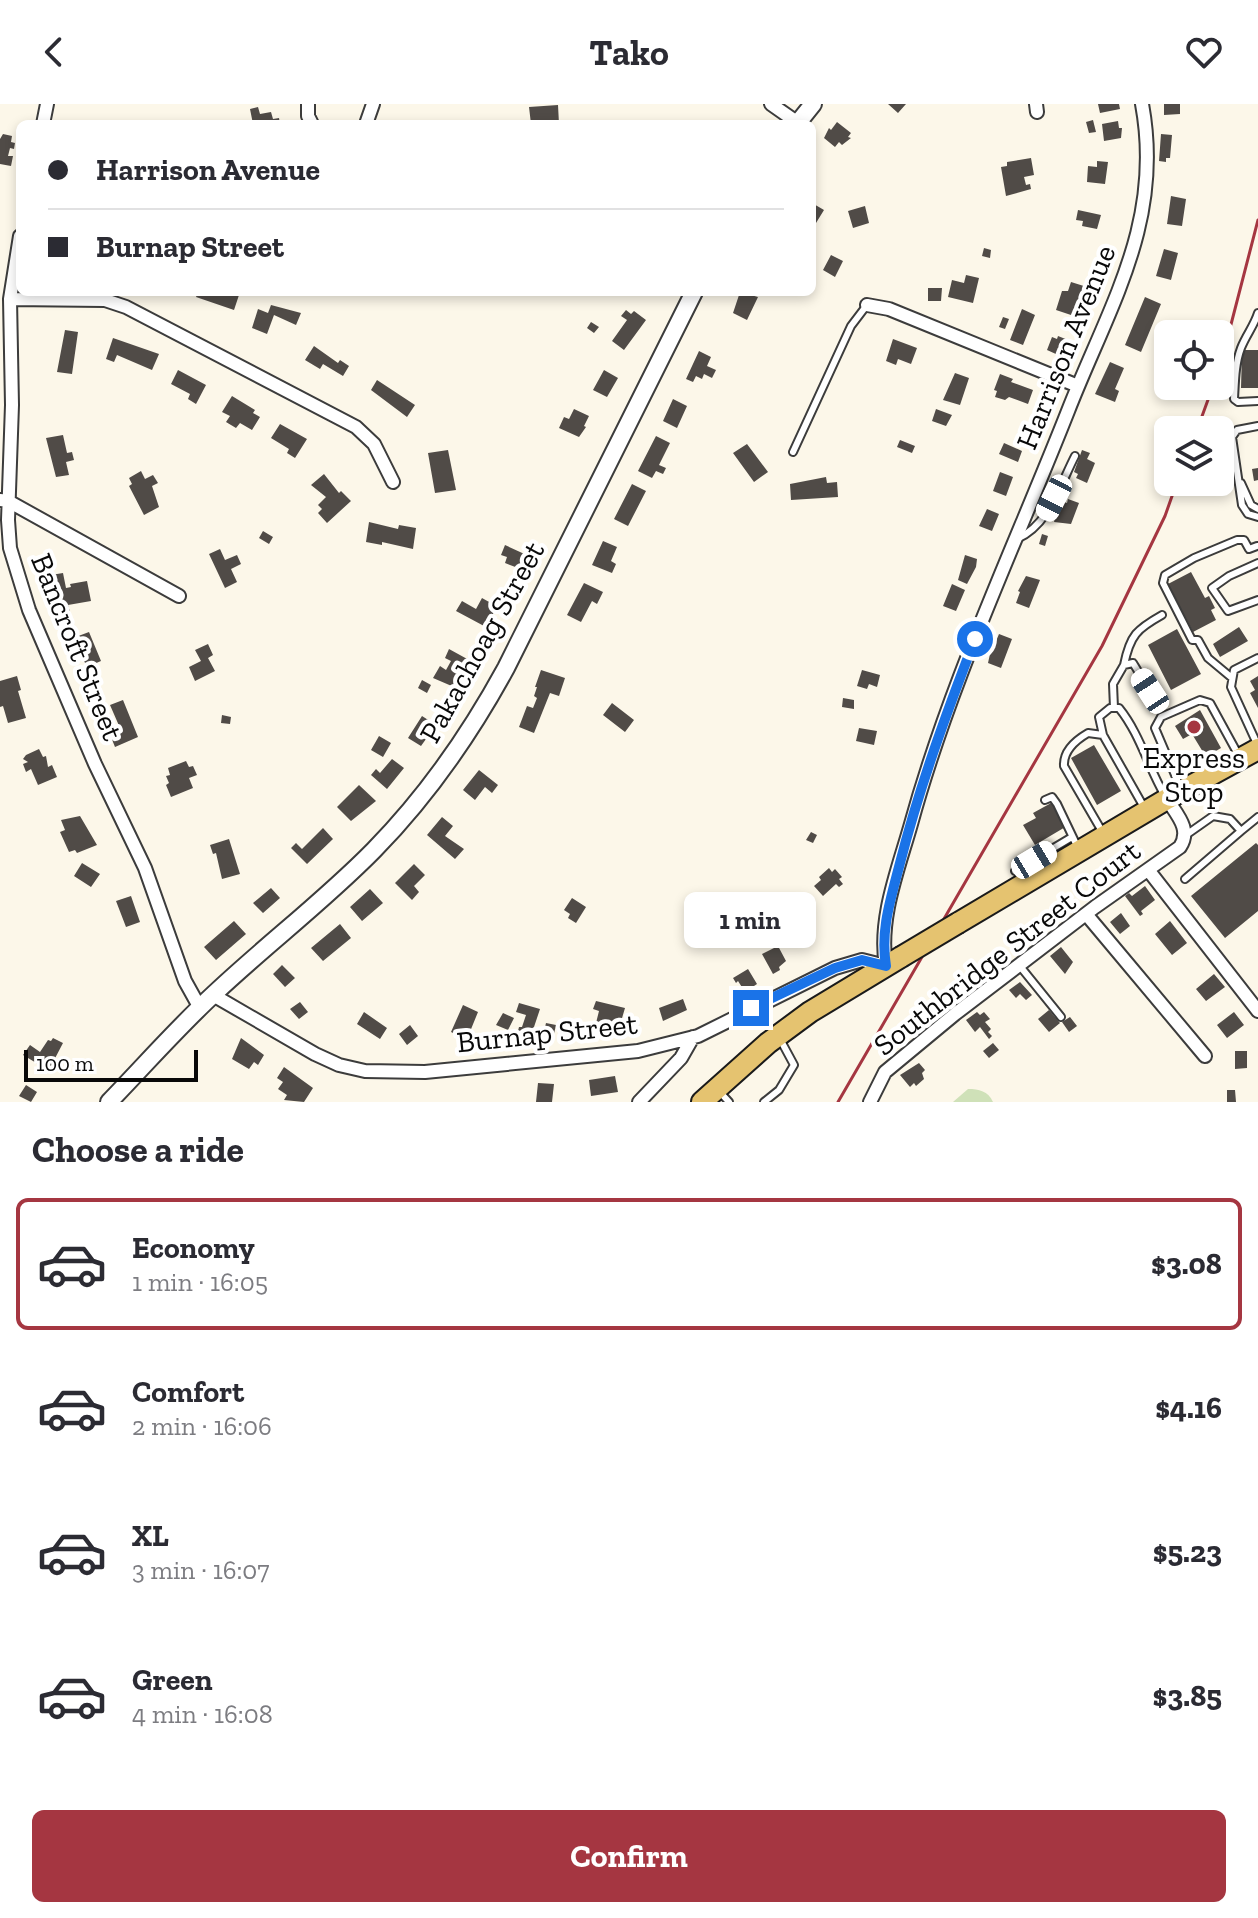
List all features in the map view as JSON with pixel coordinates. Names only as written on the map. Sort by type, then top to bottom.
[{"type":"main road","points":[[716,1097],[778,1036],[810,1012],[958,923],[1076,844],[1104,836],[1252,751]]},
{"type":"street","points":[[771,104],[793,120]]},
{"type":"street","name":"Harrison Avenue","points":[[893,962],[884,928],[930,756],[956,684],[1126,274],[1138,235],[1149,170],[1142,104]]},
{"type":"street","name":"Bancroft Street","points":[[16,261],[10,299],[12,405],[4,500],[10,548],[25,600],[83,738],[145,868],[185,981],[200,1008]]},
{"type":"street","name":"Pakachoag Street","points":[[109,1102],[213,995],[374,850],[430,786],[472,727],[502,675],[692,296]]},
{"type":"street","points":[[10,299],[105,300],[126,307],[360,430],[374,444],[393,482]]},
{"type":"street","points":[[867,305],[902,314],[1078,386]]},
{"type":"street","points":[[4,500],[179,596]]},
{"type":"street","points":[[1174,795],[1186,835]]},
{"type":"street","name":"Southbridge Street Court","points":[[870,1102],[885,1072],[1086,914],[1176,852],[1186,835]]},
{"type":"street","points":[[1149,871],[1258,1011]]},
{"type":"street","points":[[1086,914],[1205,1056]]},
{"type":"street","name":"Burnap Street","points":[[213,995],[327,1060],[375,1073],[425,1072],[638,1051],[693,1037],[835,968],[862,960],[893,962]]},
{"type":"street","points":[[639,1102],[681,1058],[693,1037]]},
{"type":"lane","points":[[793,452],[851,326],[867,305]]},
{"type":"lane","points":[[1258,313],[1255,325],[1242,346],[1236,368],[1234,399],[1238,402],[1258,401]]},
{"type":"lane","points":[[1258,426],[1237,430],[1232,435],[1241,483],[1251,505],[1258,509]]},
{"type":"lane","points":[[1017,539],[1030,533],[1044,519],[1075,456]]},
{"type":"lane","points":[[1241,483],[1243,508],[1248,514],[1258,517]]},
{"type":"lane","points":[[1232,678],[1208,658],[1198,640],[1192,640],[1163,583],[1165,575],[1194,558],[1237,540],[1244,540],[1249,549],[1258,547]]},
{"type":"lane","points":[[1258,563],[1229,576],[1212,588],[1228,611],[1258,600]]},
{"type":"lane","points":[[1114,708],[1113,684],[1124,665],[1127,650],[1139,627],[1162,615]]},
{"type":"lane","points":[[1252,751],[1231,687],[1234,670],[1258,658]]},
{"type":"lane","points":[[1124,665],[1133,663],[1150,691]]},
{"type":"lane","points":[[1174,795],[1155,728],[1161,717],[1200,700],[1210,703],[1252,751]]},
{"type":"lane","points":[[1146,811],[1103,735],[1099,717],[1114,708],[1119,708],[1131,723],[1152,774],[1174,795]]},
{"type":"lane","points":[[1103,735],[1088,733],[1078,739],[1064,759],[1072,783],[1104,836]]},
{"type":"lane","points":[[1015,871],[1076,844],[1057,804],[1052,797],[1045,800]]},
{"type":"lane","points":[[1186,835],[1213,816],[1230,819],[1241,831]]},
{"type":"lane","points":[[1185,879],[1258,817]]},
{"type":"lane","points":[[1019,965],[1061,1017]]},
{"type":"lane","points":[[764,1102],[779,1090],[794,1065],[778,1036]]},
{"type":"green space","points":[[968,1089],[983,1091],[993,1102],[953,1102]]},
{"type":"building","points":[[888,104],[906,104],[898,113]]},
{"type":"building","points":[[1098,104],[1119,104],[1120,109],[1100,113]]},
{"type":"building","points":[[1164,104],[1180,104],[1180,114],[1164,115]]},
{"type":"building","points":[[558,105],[559,120],[531,120],[529,107]]},
{"type":"building","points":[[258,107],[260,114],[271,112],[273,119],[279,120],[252,120],[250,109]]},
{"type":"building","points":[[1093,120],[1096,132],[1089,133],[1086,122]]},
{"type":"building","points":[[1118,121],[1119,128],[1122,128],[1121,138],[1104,141],[1102,124]]},
{"type":"building","points":[[837,122],[851,133],[848,137],[851,138],[835,147],[824,138],[829,128],[831,130]]},
{"type":"building","points":[[3,134],[12,136],[11,142],[15,143],[8,156],[13,156],[11,166],[0,164],[0,139]]},
{"type":"building","points":[[1161,134],[1172,135],[1170,158],[1166,158],[1166,162],[1159,161]]},
{"type":"building","points":[[1031,158],[1034,175],[1024,177],[1031,189],[1006,196],[1001,167],[1007,166],[1007,162]]},
{"type":"building","points":[[1097,161],[1108,162],[1105,184],[1087,182],[1088,166],[1097,167]]},
{"type":"building","points":[[1171,196],[1186,199],[1182,226],[1167,224]]},
{"type":"building","points":[[816,205],[824,210],[816,223]]},
{"type":"building","points":[[865,206],[869,223],[853,228],[848,211]]},
{"type":"building","points":[[1078,210],[1101,215],[1097,229],[1082,226],[1083,221],[1076,220]]},
{"type":"building","points":[[984,248],[991,250],[990,258],[982,256]]},
{"type":"building","points":[[1164,249],[1178,253],[1171,280],[1156,276]]},
{"type":"building","points":[[831,255],[843,261],[835,277],[823,270]]},
{"type":"building","points":[[966,275],[979,278],[973,303],[948,297],[952,280],[964,283]]},
{"type":"building","points":[[1071,282],[1087,287],[1077,317],[1056,310],[1062,291],[1068,291]]},
{"type":"building","points":[[928,288],[942,288],[941,301],[928,301]]},
{"type":"building","points":[[196,296],[239,296],[234,310]]},
{"type":"building","points":[[739,296],[758,297],[747,320],[733,313]]},
{"type":"building","points":[[1145,297],[1161,304],[1141,352],[1125,345]]},
{"type":"building","points":[[271,305],[301,313],[296,325],[274,315],[267,334],[252,328],[258,309],[268,313]]},
{"type":"building","points":[[1022,309],[1035,315],[1023,345],[1010,340]]},
{"type":"building","points":[[626,310],[631,314],[634,311],[646,320],[624,350],[612,341],[627,320],[621,316]]},
{"type":"building","points":[[1003,317],[1009,319],[1005,329],[999,327]]},
{"type":"building","points":[[591,322],[599,327],[594,333],[587,328]]},
{"type":"building","points":[[65,330],[78,332],[72,374],[57,372]]},
{"type":"building","points":[[1058,336],[1072,345],[1067,359],[1047,350],[1052,337],[1057,339]]},
{"type":"building","points":[[113,338],[159,354],[152,370],[117,355],[114,362],[106,359]]},
{"type":"building","points":[[893,339],[917,348],[911,364],[898,359],[896,365],[886,361]]},
{"type":"building","points":[[314,346],[338,363],[340,360],[349,366],[343,376],[323,364],[320,369],[305,360]]},
{"type":"building","points":[[1242,350],[1258,350],[1258,388],[1241,388]]},
{"type":"building","points":[[699,351],[711,357],[707,366],[716,370],[712,378],[704,374],[702,379],[696,376],[693,382],[686,379]]},
{"type":"building","points":[[1110,362],[1124,368],[1115,389],[1119,391],[1115,402],[1095,394]]},
{"type":"building","points":[[178,370],[206,385],[196,404],[188,399],[190,394],[171,384]]},
{"type":"building","points":[[604,370],[618,378],[607,397],[593,390]]},
{"type":"building","points":[[955,373],[969,378],[960,405],[943,400]]},
{"type":"building","points":[[1000,374],[1033,390],[1028,404],[1009,397],[1005,400],[995,397],[997,391],[994,390]]},
{"type":"building","points":[[377,380],[415,405],[407,417],[371,390]]},
{"type":"building","points":[[232,396],[255,410],[253,413],[260,417],[252,430],[240,423],[236,428],[226,422],[230,416],[222,412]]},
{"type":"building","points":[[673,399],[687,406],[677,428],[663,421]]},
{"type":"building","points":[[574,409],[589,416],[579,437],[559,428],[564,417],[569,419]]},
{"type":"building","points":[[936,409],[952,415],[946,426],[932,421]]},
{"type":"building","points":[[280,424],[307,439],[295,458],[287,453],[289,449],[271,438]]},
{"type":"building","points":[[63,435],[67,453],[72,452],[74,460],[66,462],[69,475],[56,477],[46,438]]},
{"type":"building","points":[[656,436],[670,443],[659,465],[666,468],[663,474],[656,471],[652,478],[638,471]]},
{"type":"building","points":[[900,440],[915,446],[912,453],[897,447]]},
{"type":"building","points":[[1004,443],[1022,451],[1018,462],[999,454]]},
{"type":"building","points":[[747,444],[768,472],[754,482],[733,453]]},
{"type":"building","points":[[448,450],[456,490],[435,493],[428,453]]},
{"type":"building","points":[[1082,450],[1090,453],[1087,459],[1095,463],[1087,483],[1076,478],[1078,474],[1074,472]]},
{"type":"building","points":[[1258,468],[1258,480],[1254,481],[1252,469]]},
{"type":"building","points":[[141,471],[145,479],[153,475],[158,483],[152,486],[159,507],[144,515],[129,486],[132,484],[129,478]]},
{"type":"building","points":[[1000,472],[1013,477],[1006,496],[993,491]]},
{"type":"building","points":[[324,474],[339,493],[341,491],[351,501],[327,523],[318,513],[322,509],[318,505],[326,497],[311,485]]},
{"type":"building","points":[[826,477],[827,483],[837,482],[838,497],[791,500],[790,484]]},
{"type":"building","points":[[632,484],[646,491],[628,526],[614,519]]},
{"type":"building","points":[[1068,499],[1079,503],[1071,524],[1054,522],[1061,501],[1067,503]]},
{"type":"building","points":[[987,509],[999,514],[992,531],[979,526]]},
{"type":"building","points":[[369,522],[398,529],[399,525],[416,528],[413,549],[366,542]]},
{"type":"building","points":[[263,531],[273,537],[269,544],[259,538]]},
{"type":"building","points":[[1042,534],[1048,536],[1045,546],[1039,544]]},
{"type":"building","points":[[603,541],[617,547],[611,561],[616,564],[612,573],[592,565]]},
{"type":"building","points":[[505,545],[531,557],[526,571],[505,563],[507,557],[501,555]]},
{"type":"building","points":[[220,549],[225,560],[237,555],[241,564],[231,569],[237,582],[225,588],[209,554]]},
{"type":"building","points":[[965,555],[977,559],[967,584],[958,580]]},
{"type":"building","points":[[1191,572],[1205,598],[1209,596],[1216,620],[1193,632],[1168,584]]},
{"type":"building","points":[[63,573],[66,588],[71,587],[70,584],[87,581],[91,601],[68,605],[70,612],[60,614],[51,575]]},
{"type":"building","points":[[1026,576],[1040,580],[1029,608],[1016,603]]},
{"type":"building","points":[[584,583],[603,592],[597,604],[592,601],[581,622],[567,615]]},
{"type":"building","points":[[952,584],[965,590],[956,611],[943,606]]},
{"type":"building","points":[[482,598],[498,607],[484,626],[456,611],[462,601],[476,609]]},
{"type":"building","points":[[1239,627],[1248,641],[1220,657],[1213,644]]},
{"type":"building","points":[[1177,629],[1201,674],[1171,690],[1148,645]]},
{"type":"building","points":[[89,632],[101,661],[87,667],[73,638]]},
{"type":"building","points":[[999,634],[1012,639],[1001,668],[988,663],[992,645]]},
{"type":"building","points":[[208,644],[213,655],[208,658],[215,671],[195,681],[189,667],[201,661],[195,650]]},
{"type":"building","points":[[449,649],[469,660],[454,687],[433,678],[440,666],[446,670],[451,661],[445,658]]},
{"type":"building","points":[[541,670],[565,678],[559,696],[550,693],[534,733],[519,727],[527,706],[533,708],[537,698],[534,696],[535,687]]},
{"type":"building","points":[[862,670],[880,675],[877,687],[869,684],[867,689],[857,686]]},
{"type":"building","points":[[17,676],[26,718],[8,723],[3,706],[0,707],[0,681]]},
{"type":"building","points":[[1258,676],[1258,708],[1250,693],[1255,690],[1250,681]]},
{"type":"building","points":[[422,680],[431,685],[427,693],[418,688]]},
{"type":"building","points":[[843,698],[854,700],[854,709],[842,707]]},
{"type":"building","points":[[123,700],[138,737],[115,747],[109,732],[120,728],[110,705]]},
{"type":"building","points":[[612,703],[634,720],[625,732],[603,715]]},
{"type":"building","points":[[1200,710],[1221,748],[1206,757],[1192,734],[1183,739],[1175,726]]},
{"type":"building","points":[[222,715],[231,717],[230,724],[221,723]]},
{"type":"building","points":[[422,716],[436,725],[421,746],[408,738]]},
{"type":"building","points":[[859,728],[877,731],[874,745],[856,741]]},
{"type":"building","points":[[379,736],[391,743],[383,757],[371,750]]},
{"type":"building","points":[[1094,745],[1121,791],[1097,805],[1071,758]]},
{"type":"building","points":[[39,749],[57,777],[38,785],[31,769],[26,772],[23,764],[28,762],[23,759]]},
{"type":"building","points":[[392,759],[404,768],[387,789],[371,775],[376,769],[380,773]]},
{"type":"building","points":[[186,761],[189,767],[193,766],[197,775],[189,778],[193,788],[171,797],[166,785],[169,783],[166,776],[170,775],[168,768]]},
{"type":"building","points":[[479,770],[498,785],[492,793],[485,787],[475,800],[463,790]]},
{"type":"building","points":[[359,785],[376,801],[351,821],[337,807]]},
{"type":"building","points":[[1053,802],[1067,826],[1035,845],[1023,825],[1036,818],[1033,813]]},
{"type":"building","points":[[80,816],[97,845],[77,853],[75,850],[69,852],[60,832],[65,830],[61,820]]},
{"type":"building","points":[[442,817],[453,826],[445,836],[464,849],[455,859],[427,835]]},
{"type":"building","points":[[323,828],[333,839],[307,864],[291,848],[296,843],[302,849]]},
{"type":"building","points":[[811,832],[817,835],[813,843],[806,840]]},
{"type":"building","points":[[229,839],[240,874],[222,879],[216,853],[213,854],[210,845]]},
{"type":"building","points":[[1256,843],[1258,911],[1225,938],[1191,896]]},
{"type":"building","points":[[82,863],[100,874],[91,887],[74,876]]},
{"type":"building","points":[[414,864],[425,875],[414,886],[419,892],[412,900],[395,883]]},
{"type":"building","points":[[829,868],[832,872],[835,869],[842,877],[839,879],[843,884],[839,887],[836,884],[823,896],[814,886]]},
{"type":"building","points":[[1145,886],[1155,900],[1141,911],[1143,914],[1140,916],[1125,896],[1129,893],[1132,896]]},
{"type":"building","points":[[271,888],[280,898],[263,913],[253,903]]},
{"type":"building","points":[[370,889],[383,903],[362,921],[350,907]]},
{"type":"building","points":[[131,896],[140,922],[126,927],[116,901]]},
{"type":"building","points":[[572,898],[586,907],[576,923],[568,918],[570,914],[564,910]]},
{"type":"building","points":[[1121,913],[1130,926],[1120,934],[1110,922]]},
{"type":"building","points":[[234,921],[246,934],[216,960],[204,947]]},
{"type":"building","points":[[1170,921],[1187,943],[1172,955],[1155,934]]},
{"type":"building","points":[[340,924],[351,938],[323,961],[311,948]]},
{"type":"building","points":[[778,946],[786,961],[773,974],[762,954]]},
{"type":"building","points":[[1061,947],[1073,962],[1065,974],[1050,956]]},
{"type":"building","points":[[282,965],[295,978],[285,987],[273,974]]},
{"type":"building","points":[[748,969],[757,984],[745,992],[733,978]]},
{"type":"building","points":[[1214,974],[1225,987],[1206,1001],[1196,989]]},
{"type":"building","points":[[1020,982],[1032,995],[1026,1000],[1020,994],[1016,998],[1009,990]]},
{"type":"building","points":[[683,999],[687,1010],[663,1021],[659,1008]]},
{"type":"building","points":[[596,1001],[625,1008],[617,1028],[605,1022],[605,1025],[596,1023],[599,1011],[593,1009]]},
{"type":"building","points":[[300,1002],[308,1012],[299,1019],[290,1009]]},
{"type":"building","points":[[519,1003],[540,1009],[531,1036],[518,1031],[526,1015],[516,1012]]},
{"type":"building","points":[[463,1005],[478,1012],[467,1039],[451,1032]]},
{"type":"building","points":[[1049,1010],[1060,1023],[1049,1032],[1038,1019]]},
{"type":"building","points":[[364,1012],[387,1028],[380,1039],[357,1024]]},
{"type":"building","points":[[977,1012],[980,1015],[984,1012],[990,1019],[985,1022],[991,1029],[989,1039],[980,1027],[975,1032],[966,1020]]},
{"type":"building","points":[[1234,1012],[1244,1025],[1227,1038],[1217,1025]]},
{"type":"building","points":[[503,1013],[514,1018],[508,1030],[496,1025]]},
{"type":"building","points":[[1070,1017],[1077,1026],[1069,1032],[1062,1022]]},
{"type":"building","points":[[546,1023],[556,1025],[553,1038],[543,1035]]},
{"type":"building","points":[[410,1025],[418,1036],[407,1045],[399,1034]]},
{"type":"building","points":[[53,1038],[63,1043],[51,1066],[41,1060],[38,1064],[23,1055],[30,1045],[40,1052]]},
{"type":"building","points":[[241,1038],[264,1055],[258,1065],[254,1062],[249,1069],[232,1059]]},
{"type":"building","points":[[993,1043],[999,1050],[989,1058],[983,1051]]},
{"type":"building","points":[[1235,1051],[1247,1051],[1247,1068],[1235,1069]]},
{"type":"building","points":[[919,1063],[925,1070],[922,1073],[924,1079],[910,1087],[900,1075]]},
{"type":"building","points":[[284,1067],[313,1088],[304,1102],[284,1100],[287,1095],[278,1089],[283,1082],[277,1078]]},
{"type":"building","points":[[615,1076],[618,1092],[591,1096],[589,1080]]},
{"type":"building","points":[[538,1083],[554,1084],[552,1102],[536,1102]]},
{"type":"building","points":[[26,1085],[37,1092],[31,1102],[19,1096]]},
{"type":"building","points":[[1227,1090],[1235,1090],[1236,1102],[1227,1102]]},
{"type":"railway","points":[[1232,320],[1258,220]]},
{"type":"railway","points":[[1202,416],[1208,400]]},
{"type":"railway","points":[[838,1102],[1102,646],[1172,496]]},
{"type":"place","name":"Express Stop","points":[[1194,727]]},
{"type":"route","points":[[751,1008],[835,968],[862,960],[886,966],[884,928],[907,838],[933,748],[975,639]]}]
